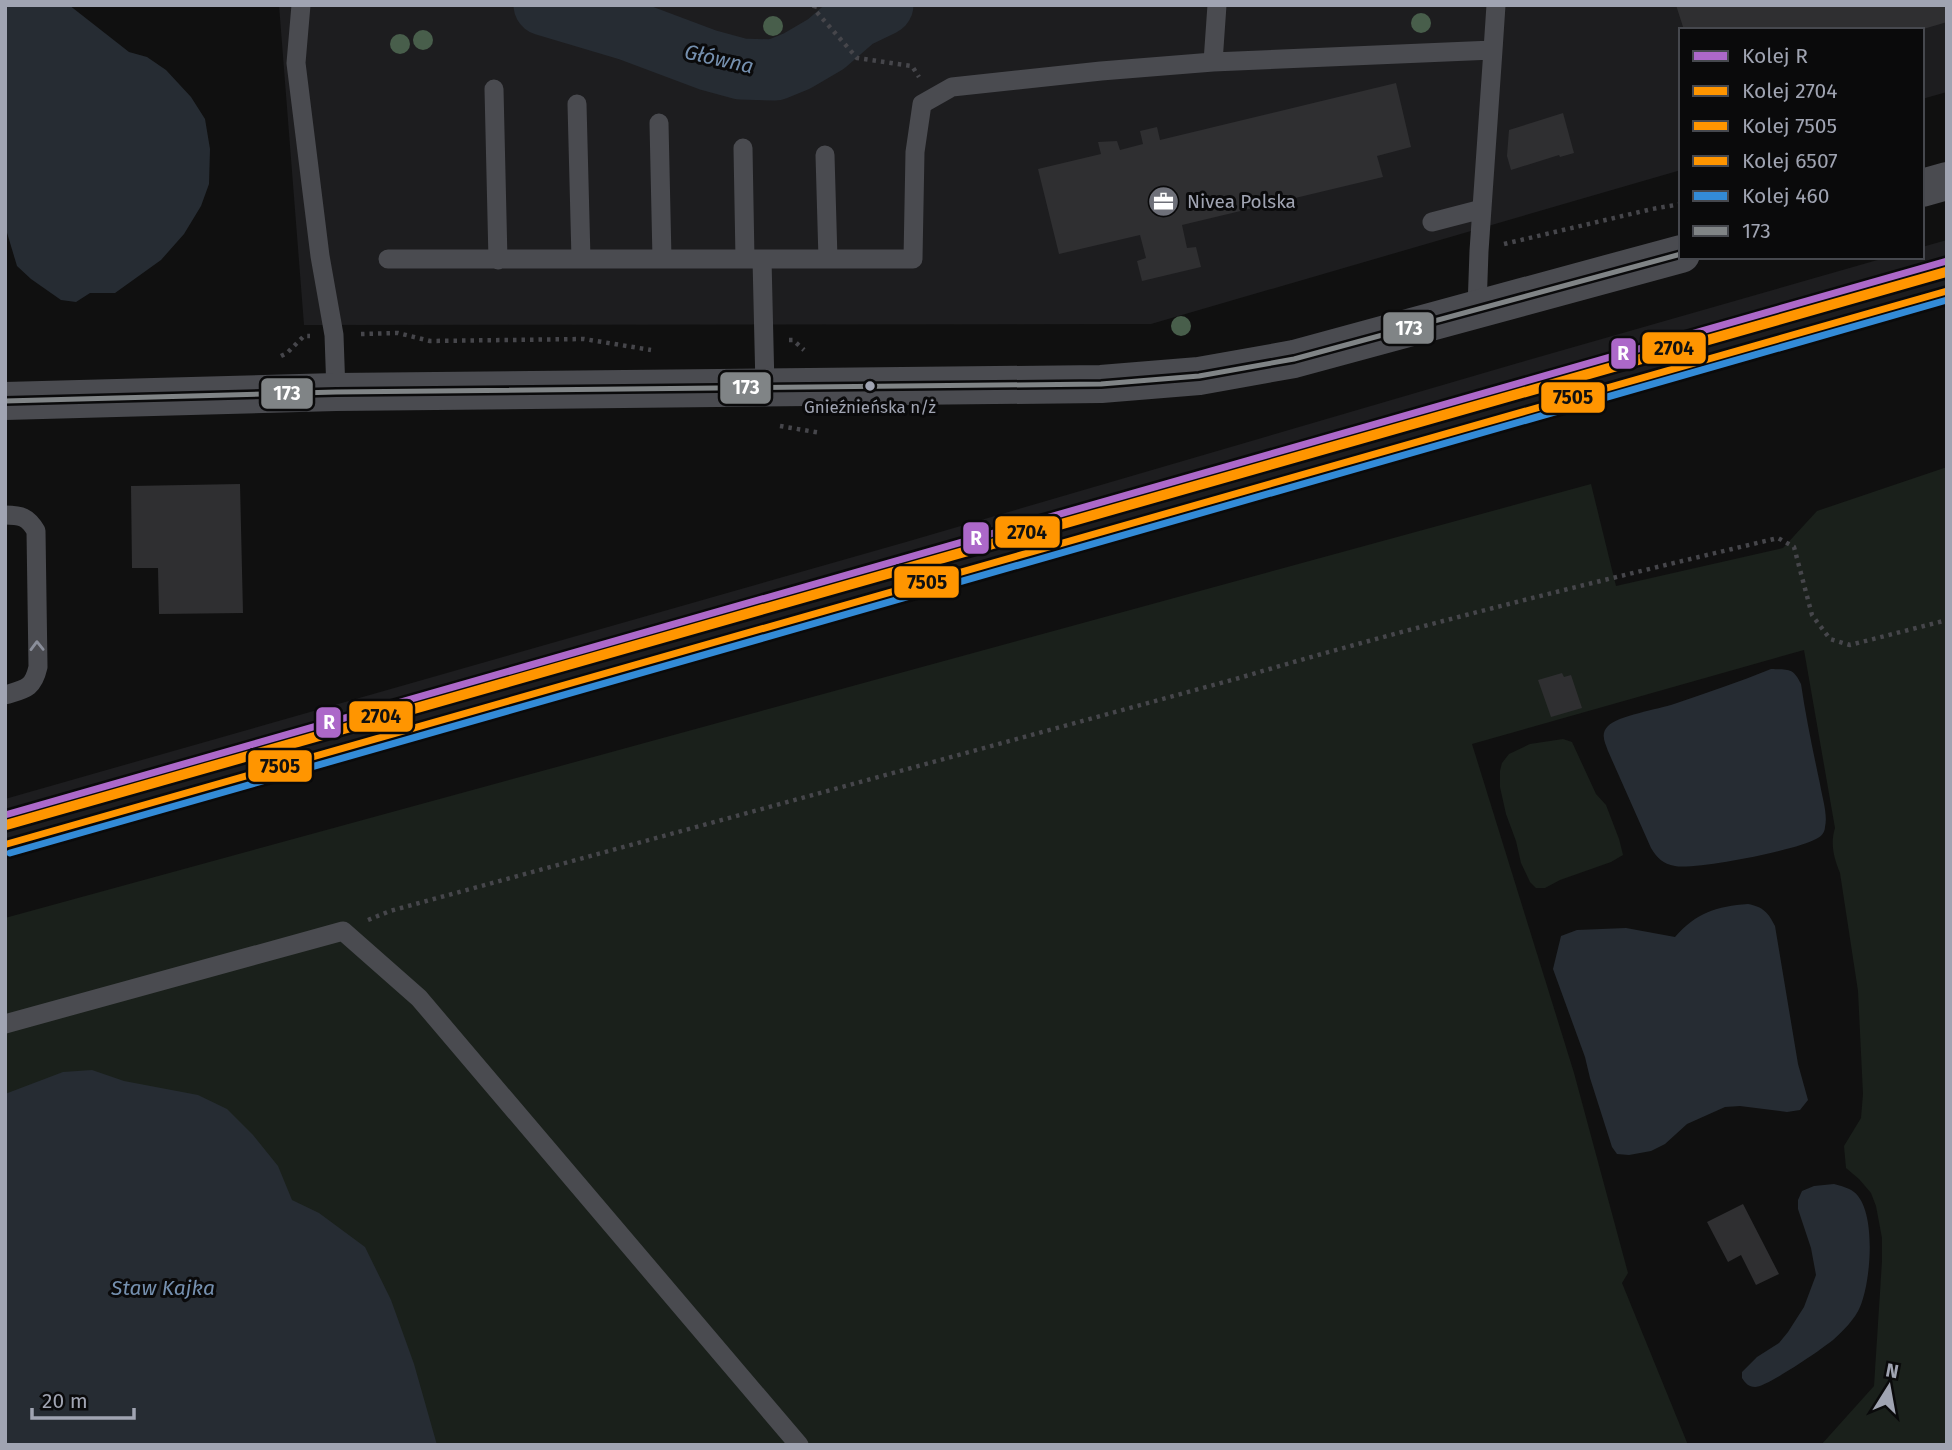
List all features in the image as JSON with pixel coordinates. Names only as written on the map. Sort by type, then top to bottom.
[{"type":"street","points":[[1924,187],[1947,181]]},
{"type":"street","points":[[5,401],[336,392],[1101,384],[1199,376],[1294,359],[1679,255]]},
{"type":"lane","points":[[301,5],[296,63],[320,256],[334,335],[336,392]]},
{"type":"lane","points":[[1213,62],[1217,5]]},
{"type":"lane","points":[[1477,308],[1496,5]]},
{"type":"lane","points":[[388,260],[914,259],[915,152],[922,104],[952,87],[1213,62],[1493,50]]},
{"type":"lane","points":[[495,89],[498,260]]},
{"type":"lane","points":[[577,104],[580,259]]},
{"type":"lane","points":[[659,123],[662,259]]},
{"type":"lane","points":[[743,148],[764,340],[765,387]]},
{"type":"lane","points":[[825,155],[828,259]]},
{"type":"lane","points":[[1432,222],[1482,209]]},
{"type":"lane","points":[[5,515],[18,515],[30,521],[36,531],[37,667],[35,680],[27,688],[5,695]]},
{"type":"lane","points":[[5,1024],[343,931],[419,998],[799,1445]]},
{"type":"path","points":[[814,7],[857,58],[912,66],[920,78]]},
{"type":"path","points":[[1479,251],[1679,204]]},
{"type":"path","points":[[273,359],[287,353],[304,336],[398,333],[430,341],[584,339],[659,351]]},
{"type":"path","points":[[764,340],[793,340],[807,351]]},
{"type":"path","points":[[343,931],[390,911],[1239,678],[1321,653],[1614,577],[1778,538],[1794,547],[1812,615],[1830,639],[1850,645],[1947,620]]},
{"type":"shaded area","points":[[279,5],[1947,5],[1947,92],[1924,98],[1924,28],[1679,28],[1679,171],[1151,324],[304,325]]},
{"type":"shaded area","points":[[1947,240],[1947,294],[5,848],[5,799],[906,542],[1881,259],[1924,259],[1924,246]]},
{"type":"shaded area","points":[[1947,467],[1947,1445],[1821,1445],[1874,1386],[1882,1238],[1871,1193],[1846,1168],[1844,1146],[1861,1118],[1863,1094],[1858,991],[1840,873],[1833,851],[1835,828],[1804,650],[1472,744],[1574,1073],[1628,1273],[1622,1283],[1688,1445],[5,1445],[5,918],[1591,484],[1616,586],[1783,548],[1817,511]]},
{"type":"shaded area","points":[[1563,739],[1572,742],[1596,794],[1606,805],[1623,855],[1545,888],[1536,888],[1521,863],[1506,814],[1500,787],[1500,771],[1509,754],[1530,744]]},
{"type":"water","points":[[5,5],[69,5],[129,52],[147,57],[166,70],[191,97],[205,119],[210,149],[209,184],[201,206],[184,234],[161,260],[115,293],[90,293],[76,302],[61,300],[17,266],[5,226]]},
{"type":"water","points":[[1771,669],[1792,672],[1801,684],[1825,811],[1825,829],[1821,836],[1805,843],[1746,858],[1686,866],[1664,862],[1651,848],[1608,751],[1604,732],[1608,726],[1620,719],[1674,704]]},
{"type":"water","points":[[1748,904],[1764,911],[1775,926],[1798,1064],[1808,1100],[1800,1110],[1787,1112],[1740,1106],[1725,1107],[1687,1124],[1665,1144],[1651,1151],[1617,1154],[1612,1147],[1585,1057],[1553,969],[1561,936],[1577,930],[1626,928],[1675,937],[1691,922],[1708,912]]},
{"type":"water","name":"Staw Kajka","points":[[92,1070],[124,1081],[198,1095],[227,1109],[278,1166],[292,1200],[319,1213],[365,1247],[391,1300],[414,1364],[437,1445],[5,1445],[5,1094],[63,1072]]},
{"type":"water","points":[[1834,1184],[1854,1192],[1866,1214],[1869,1264],[1860,1307],[1848,1325],[1827,1345],[1771,1381],[1751,1386],[1742,1378],[1742,1372],[1757,1357],[1779,1343],[1788,1332],[1804,1307],[1816,1275],[1811,1248],[1798,1209],[1798,1200],[1802,1191],[1814,1186]]},
{"type":"building","points":[[1676,5],[1947,5],[1947,22],[1924,29],[1683,28]]},
{"type":"building","name":"Nivea Polska","points":[[1396,83],[1411,147],[1377,156],[1383,177],[1182,225],[1187,248],[1196,247],[1201,267],[1142,281],[1137,261],[1146,258],[1140,235],[1059,254],[1038,169],[1101,154],[1098,142],[1117,141],[1120,150],[1143,144],[1140,131],[1157,127],[1160,140]]},
{"type":"building","points":[[1563,113],[1574,153],[1511,170],[1507,156],[1509,130]]},
{"type":"building","points":[[240,484],[243,613],[159,614],[158,568],[132,568],[131,486]]},
{"type":"building","points":[[1562,673],[1564,677],[1571,675],[1582,708],[1551,717],[1538,680]]},
{"type":"building","points":[[1743,1204],[1779,1274],[1756,1285],[1741,1255],[1728,1262],[1707,1222]]},
{"type":"waterway","name":"Główna","points":[[544,5],[628,30],[708,60],[741,69],[775,70],[826,44],[856,18],[883,5]]},
{"type":"rail line","name":"R","points":[[5,815],[1947,261]]},
{"type":"rail line","name":"2704","points":[[7,823],[1947,270]]},
{"type":"rail line","name":"6507","points":[[5,827],[1945,274]]},
{"type":"rail line","name":"7505","points":[[7,844],[1947,291]]},
{"type":"rail line","name":"460","points":[[10,853],[1947,300]]},
{"type":"transit line","name":"173","points":[[5,401],[336,392],[1101,384],[1199,376],[1294,359],[1679,255]]},
{"type":"place","name":"Nivea Polska","points":[[1164,201]]},
{"type":"place","name":"Gnieźnieńska n/ż","points":[[870,386]]}]
